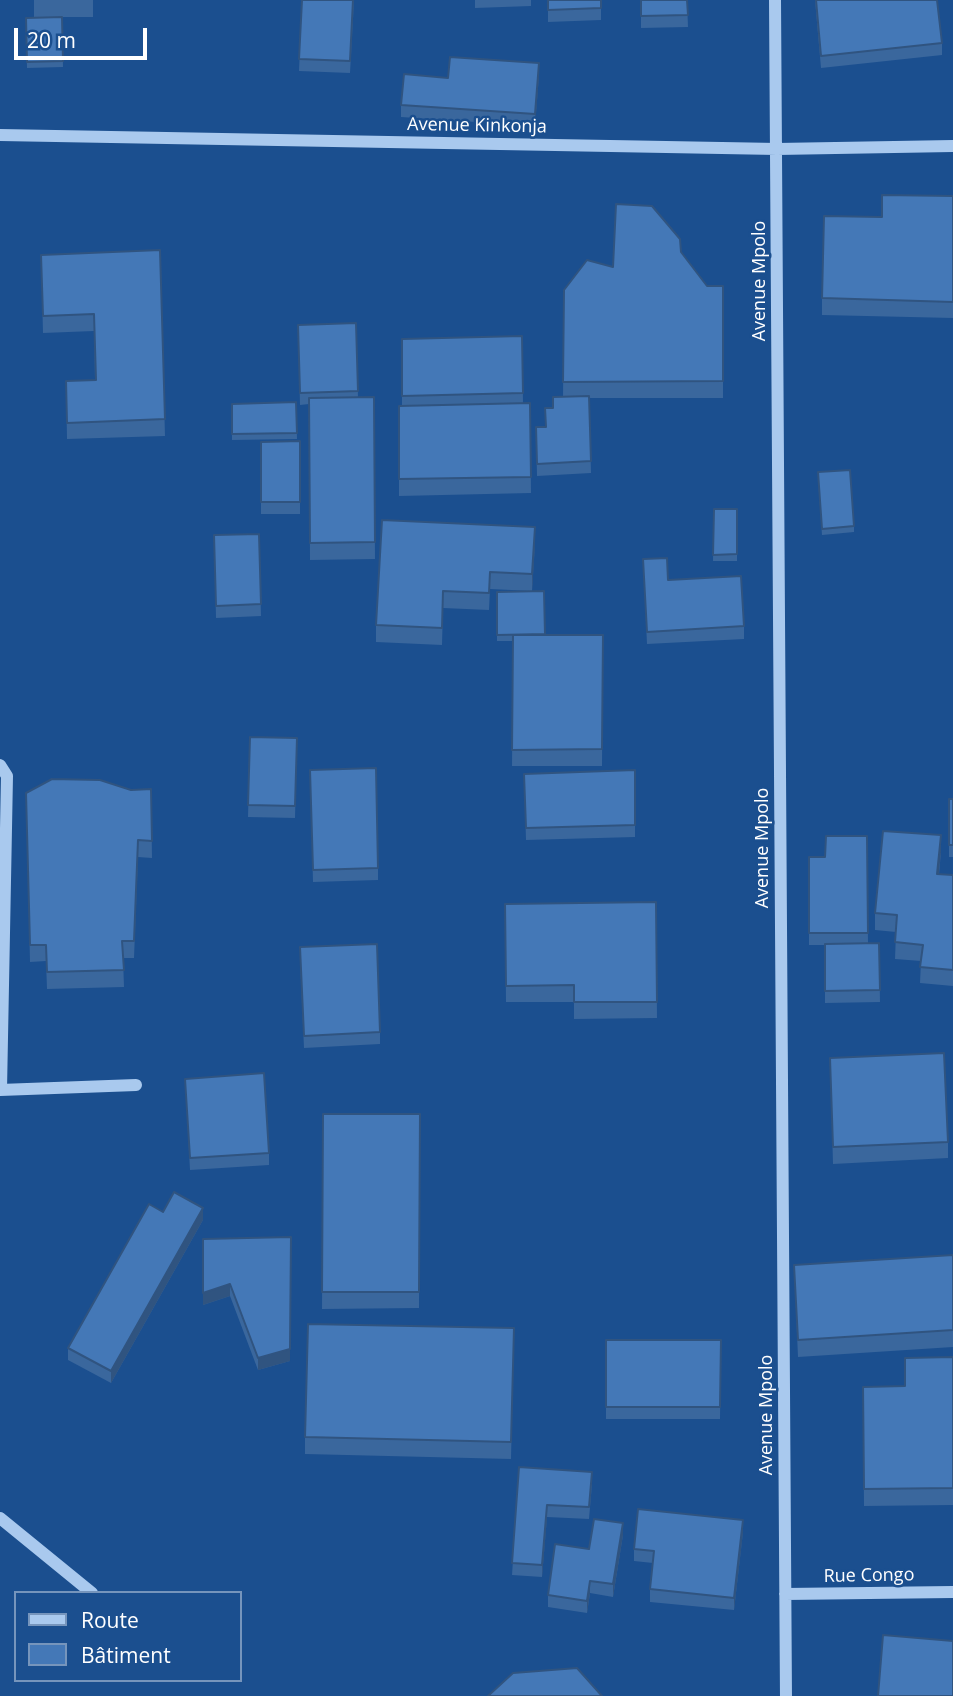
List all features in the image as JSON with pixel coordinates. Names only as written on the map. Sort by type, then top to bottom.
[{"type":"street","name":"Avenue Mpolo","points":[[775,0],[786,1696]]},
{"type":"street","name":"Avenue Kinkonja","points":[[0,135],[777,149],[953,146]]},
{"type":"street","points":[[0,765],[7,776],[1,1090],[136,1085]]},
{"type":"street","points":[[0,1518],[90,1591]]},
{"type":"street","name":"Rue Congo","points":[[785,1594],[953,1592]]},
{"type":"building","points":[[302,0],[353,0],[350,61],[299,59]]},
{"type":"building","points":[[548,0],[601,0],[601,8],[548,10]]},
{"type":"building","points":[[641,0],[687,0],[688,15],[641,16]]},
{"type":"building","points":[[816,0],[937,0],[942,43],[821,56]]},
{"type":"building","points":[[62,17],[63,61],[27,62],[26,18]]},
{"type":"building","points":[[450,57],[539,63],[535,114],[401,105],[404,74],[448,78]]},
{"type":"building","points":[[882,195],[953,196],[953,302],[822,298],[824,216],[882,217]]},
{"type":"building","points":[[616,204],[652,206],[680,239],[681,252],[707,286],[723,286],[723,381],[563,382],[564,290],[587,260],[613,267]]},
{"type":"building","points":[[160,250],[165,419],[67,423],[66,381],[96,380],[94,314],[43,316],[41,255]]},
{"type":"building","points":[[356,323],[358,391],[300,393],[298,325]]},
{"type":"building","points":[[522,336],[523,393],[402,396],[402,339]]},
{"type":"building","points":[[589,396],[591,461],[537,464],[536,427],[546,427],[545,408],[553,408],[553,397]]},
{"type":"building","points":[[374,397],[375,542],[310,543],[309,398]]},
{"type":"building","points":[[296,402],[297,433],[232,434],[232,404]]},
{"type":"building","points":[[530,403],[531,477],[399,479],[399,406]]},
{"type":"building","points":[[300,441],[300,502],[261,502],[261,442]]},
{"type":"building","points":[[850,470],[854,526],[822,529],[818,472]]},
{"type":"building","points":[[714,509],[737,509],[737,554],[713,555]]},
{"type":"building","points":[[382,520],[535,527],[532,574],[490,572],[489,593],[443,591],[442,628],[376,625]]},
{"type":"building","points":[[259,534],[261,604],[216,606],[214,535]]},
{"type":"building","points":[[667,558],[668,580],[741,576],[744,626],[647,632],[643,559]]},
{"type":"building","points":[[544,591],[545,634],[497,635],[497,592]]},
{"type":"building","points":[[513,635],[603,635],[602,749],[512,750]]},
{"type":"building","points":[[250,737],[297,738],[295,806],[248,805]]},
{"type":"building","points":[[376,768],[378,868],[313,870],[310,770]]},
{"type":"building","points":[[635,770],[635,825],[526,828],[524,774]]},
{"type":"building","points":[[52,779],[100,780],[131,790],[151,789],[152,841],[138,840],[134,941],[122,941],[124,970],[47,972],[46,945],[30,945],[26,793]]},
{"type":"building","points":[[949,799],[953,799],[953,845],[949,845]]},
{"type":"building","points":[[883,831],[941,835],[937,874],[953,875],[953,970],[920,967],[923,945],[895,942],[897,915],[875,913]]},
{"type":"building","points":[[826,836],[867,836],[868,933],[809,933],[809,857],[825,857]]},
{"type":"building","points":[[656,902],[657,1002],[574,1002],[574,985],[506,986],[505,904]]},
{"type":"building","points":[[879,943],[880,990],[825,991],[825,944]]},
{"type":"building","points":[[377,944],[380,1032],[304,1036],[300,947]]},
{"type":"building","points":[[944,1053],[948,1142],[833,1147],[830,1058]]},
{"type":"building","points":[[264,1073],[269,1153],[190,1158],[185,1079]]},
{"type":"building","points":[[323,1114],[420,1114],[419,1292],[322,1292]]},
{"type":"building","points":[[174,1192],[203,1208],[111,1371],[68,1348],[149,1204],[163,1212]]},
{"type":"building","points":[[291,1237],[290,1349],[258,1358],[230,1284],[203,1293],[203,1239]]},
{"type":"building","points":[[953,1255],[953,1330],[798,1340],[794,1265]]},
{"type":"building","points":[[308,1324],[514,1328],[511,1442],[305,1437]]},
{"type":"building","points":[[606,1340],[721,1340],[720,1407],[606,1407]]},
{"type":"building","points":[[953,1357],[953,1488],[864,1489],[863,1387],[905,1386],[905,1358]]},
{"type":"building","points":[[519,1467],[592,1472],[589,1507],[547,1505],[542,1565],[512,1563]]},
{"type":"building","points":[[638,1509],[743,1520],[734,1598],[650,1589],[654,1551],[634,1549]]},
{"type":"building","points":[[594,1519],[623,1523],[613,1584],[590,1581],[587,1601],[548,1595],[555,1544],[589,1549]]},
{"type":"building","points":[[883,1635],[953,1641],[953,1696],[878,1696]]},
{"type":"building","points":[[577,1668],[602,1696],[488,1696],[513,1673]]}]
